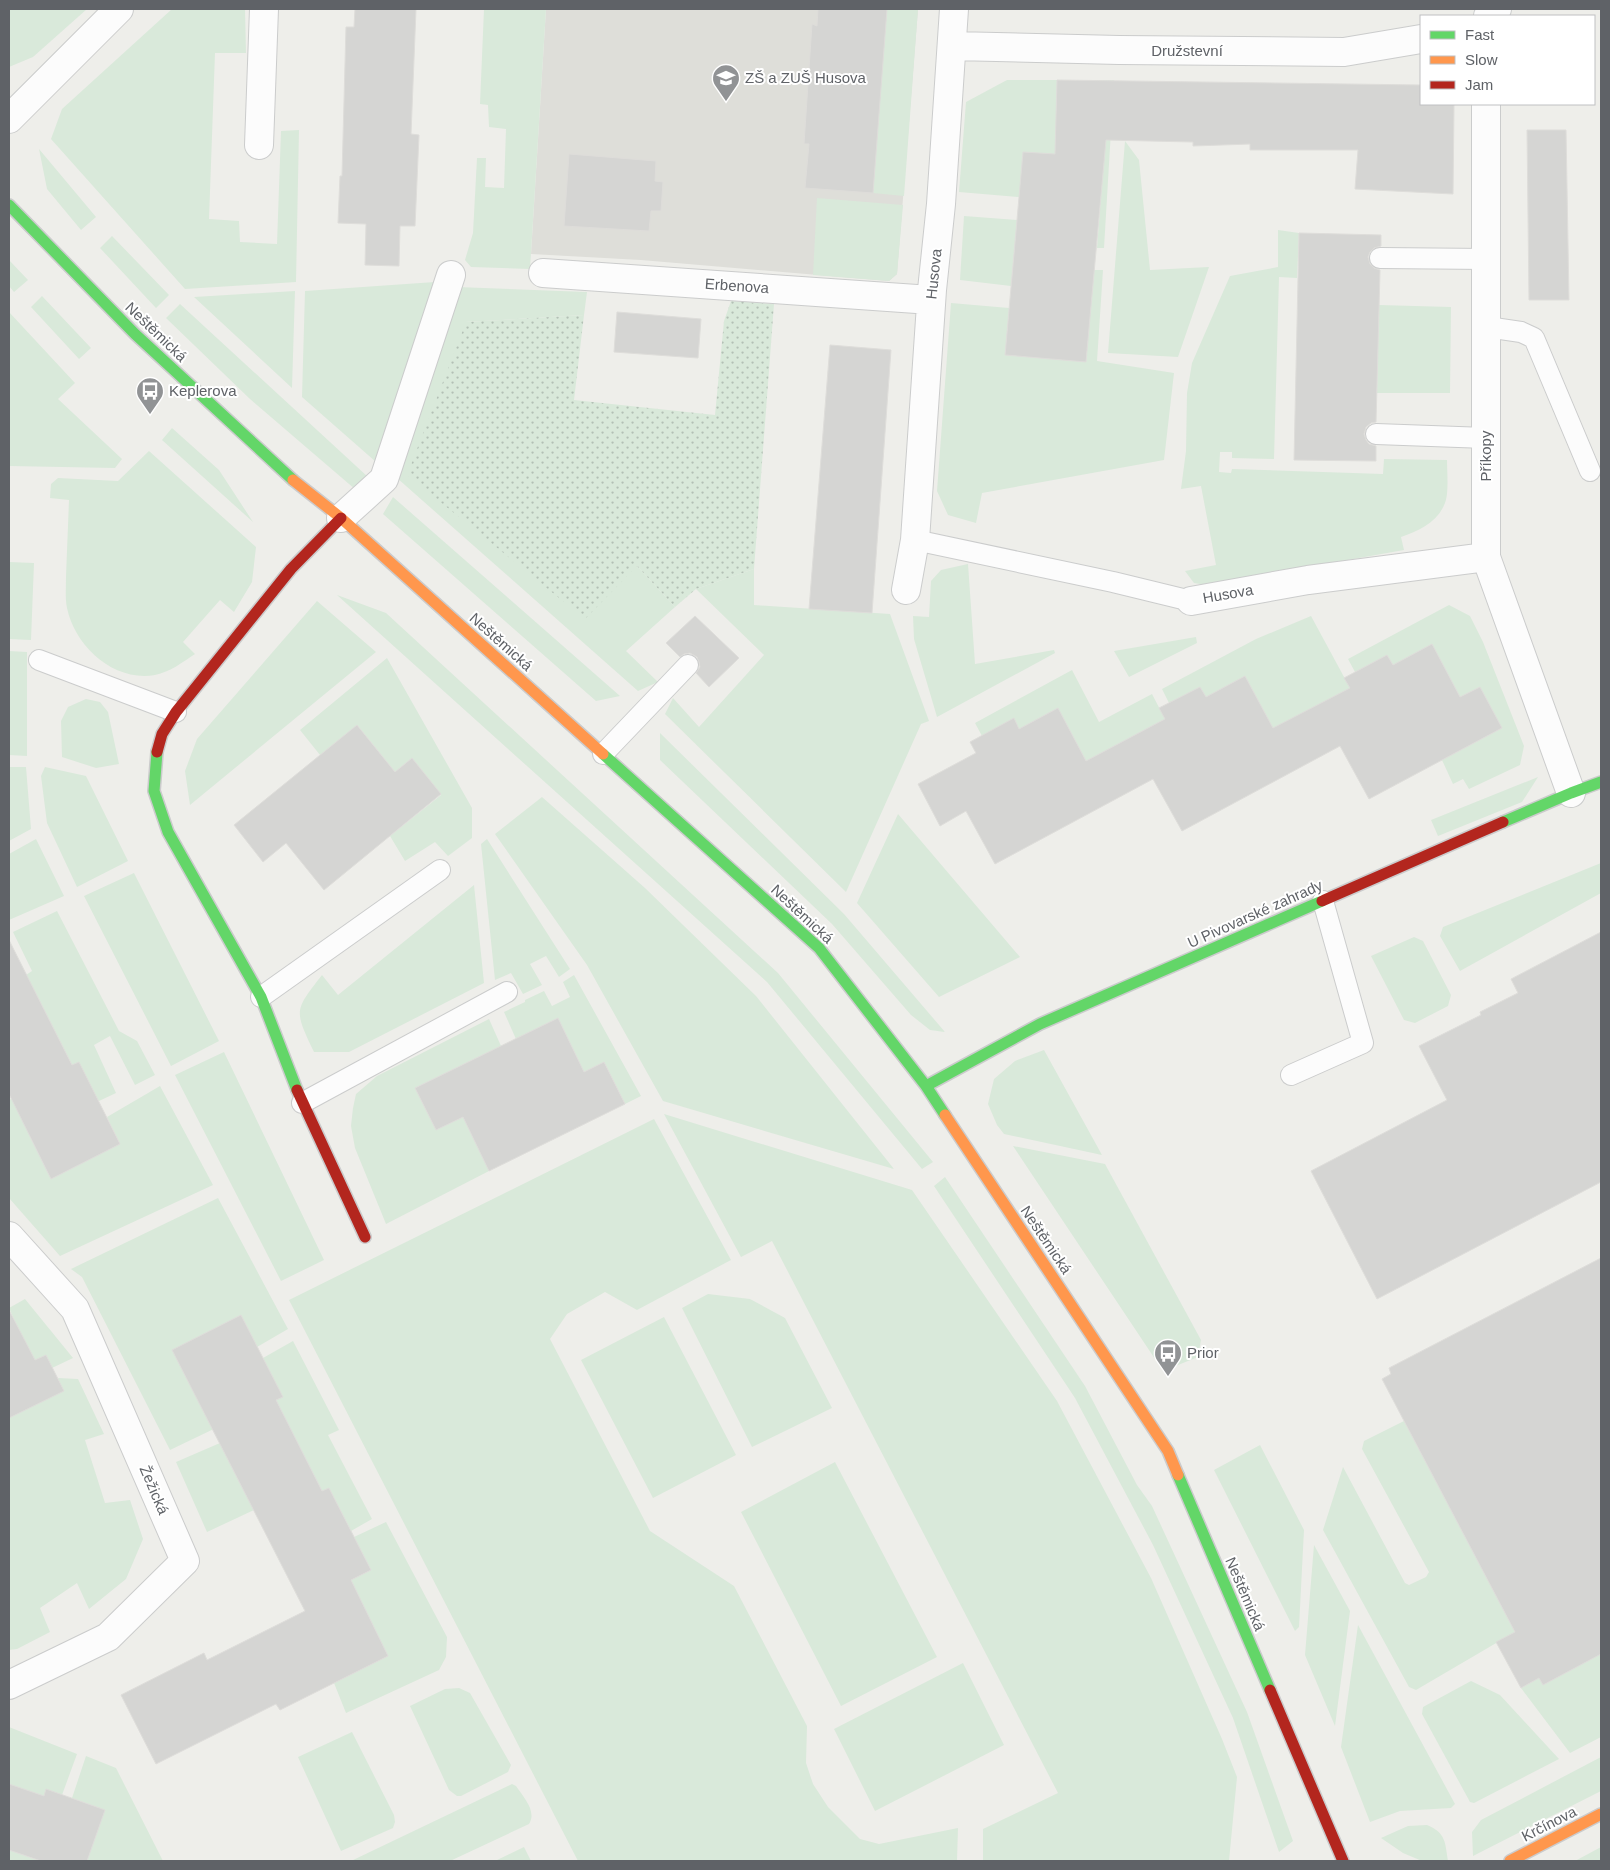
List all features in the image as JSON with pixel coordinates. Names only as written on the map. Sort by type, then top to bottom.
[{"type":"street","points":[[9,119],[119,9]]},
{"type":"street","points":[[259,145],[264,9]]},
{"type":"street","name":"Husova","points":[[906,590],[915,540],[931,300],[941,204],[953,46],[954,9]]},
{"type":"street","name":"Družstevní","points":[[953,46],[1344,52],[1420,39]]},
{"type":"street","name":"Příkopy","points":[[1486,105],[1486,557],[1571,793]]},
{"type":"street","name":"Neštěmická","points":[[9,205],[162,360],[283,472],[341,518],[819,948],[926,1086],[1168,1451],[1342,1859]]},
{"type":"street","name":"Erbenova","points":[[542,273],[931,300]]},
{"type":"street","points":[[365,1237],[302,1103],[261,998],[168,832],[154,791],[154,758],[162,734],[176,712],[291,569],[341,518],[384,479],[451,275]]},
{"type":"street","name":"Husova","points":[[1190,601],[1308,580],[1486,557]]},
{"type":"street","name":"U Pivovarské zahrady","points":[[926,1086],[1040,1024],[1571,793],[1601,782]]},
{"type":"street","name":"Žežická","points":[[9,1236],[75,1309],[184,1561],[108,1637],[9,1685]]},
{"type":"street","name":"Krčínova","points":[[1510,1861],[1601,1814]]},
{"type":"street","points":[[1342,1859],[1354,1861]]},
{"type":"lane","points":[[1380,258],[1487,259]]},
{"type":"lane","points":[[1487,327],[1521,332],[1534,338],[1590,471]]},
{"type":"lane","points":[[1376,434],[1486,438]]},
{"type":"lane","name":"Husova","points":[[915,540],[1113,582],[1190,601]]},
{"type":"lane","points":[[39,660],[176,712]]},
{"type":"lane","points":[[603,754],[688,665]]},
{"type":"lane","points":[[261,998],[440,870]]},
{"type":"lane","points":[[1291,1075],[1363,1043],[1323,901]]},
{"type":"lane","points":[[302,1103],[508,992]]},
{"type":"shaded area","name":"ZŠ a ZUŠ Husova","points":[[546,9],[918,9],[897,274],[889,281],[641,260],[531,254]]},
{"type":"green space","points":[[9,9],[87,9],[33,57],[9,67]]},
{"type":"green space","points":[[172,9],[245,9],[246,53],[215,53],[209,219],[239,221],[240,242],[277,244],[281,131],[299,130],[296,282],[185,289],[51,139],[62,109]]},
{"type":"green space","points":[[484,9],[546,9],[530,269],[471,267],[465,260],[473,233],[477,158],[486,158],[485,187],[504,188],[506,129],[489,127],[488,105],[480,104]]},
{"type":"green space","points":[[887,9],[918,9],[904,196],[873,193]]},
{"type":"green space","points":[[1007,80],[1057,80],[1056,111],[1094,112],[1095,80],[1114,80],[1104,248],[1097,248],[1104,158],[1024,152],[1019,197],[959,192],[966,102]]},
{"type":"green space","points":[[1125,141],[1139,160],[1150,270],[1209,267],[1178,357],[1108,353]]},
{"type":"green space","points":[[39,149],[96,217],[81,230],[47,189]]},
{"type":"green space","points":[[817,198],[903,205],[897,274],[889,281],[813,275]]},
{"type":"green space","points":[[964,216],[1017,220],[1011,286],[960,280]]},
{"type":"green space","points":[[1278,230],[1299,233],[1297,278],[1279,277],[1274,459],[1232,458],[1232,452],[1220,452],[1219,472],[1231,473],[1232,469],[1383,474],[1384,459],[1447,460],[1446,499],[1442,510],[1433,521],[1421,529],[1401,537],[1404,550],[1206,585],[1194,583],[1185,571],[1216,565],[1201,486],[1181,489],[1186,451],[1187,393],[1192,363],[1230,276],[1278,267]]},
{"type":"green space","points":[[112,236],[169,295],[156,308],[100,248]]},
{"type":"green space","points":[[9,260],[28,280],[14,292],[9,286]]},
{"type":"green space","points":[[1094,270],[1103,270],[1097,361],[1174,373],[1164,460],[982,493],[976,523],[948,515],[937,491],[951,303],[1009,308],[1005,355],[1086,362]]},
{"type":"green space","points":[[435,282],[376,462],[302,397],[305,291]]},
{"type":"green space","points":[[457,287],[587,292],[584,315],[466,322],[637,566],[675,607],[626,651],[658,682],[638,691],[397,478]]},
{"type":"green space","points":[[295,291],[292,388],[194,297]]},
{"type":"green space","points":[[42,296],[91,348],[79,359],[31,307]]},
{"type":"green space","points":[[731,301],[774,304],[754,569],[696,589],[675,607],[637,566],[585,619],[407,475],[466,322],[584,315],[574,400],[715,415],[724,321]]},
{"type":"green space","points":[[180,304],[368,477],[356,490],[250,399],[166,318]]},
{"type":"green space","points":[[1379,305],[1451,307],[1450,393],[1377,393]]},
{"type":"green space","points":[[9,312],[75,383],[58,399],[122,459],[115,468],[9,466]]},
{"type":"green space","points":[[172,428],[219,470],[253,522],[162,440]]},
{"type":"green space","points":[[149,451],[256,547],[252,582],[234,612],[220,600],[183,642],[195,654],[166,672],[139,676],[111,667],[98,658],[87,648],[71,622],[66,596],[69,500],[50,498],[51,484],[58,478],[118,481]]},
{"type":"green space","points":[[393,497],[620,696],[596,701],[383,514]]},
{"type":"green space","points":[[9,562],[34,563],[31,640],[9,639]]},
{"type":"green space","points":[[968,564],[975,664],[1054,650],[1055,653],[937,717],[914,639],[913,616],[929,617],[931,581],[941,570]]},
{"type":"green space","points":[[754,569],[754,605],[890,614],[929,721],[921,724],[846,892],[665,714],[673,698],[699,727],[764,655],[696,589]]},
{"type":"green space","points":[[337,595],[386,613],[778,973],[933,1162],[922,1169],[767,982]]},
{"type":"green space","points":[[317,601],[376,652],[190,805],[185,771],[197,739]]},
{"type":"green space","points":[[1449,605],[1470,616],[1483,642],[1524,746],[1520,765],[1469,789],[1463,779],[1453,784],[1442,760],[1502,728],[1480,687],[1460,697],[1432,644],[1393,665],[1387,655],[1355,672],[1348,659]]},
{"type":"green space","points":[[1311,616],[1350,688],[1273,729],[1245,676],[1206,697],[1200,687],[1169,703],[1162,689],[1256,639]]},
{"type":"green space","points":[[1196,637],[1197,643],[1129,677],[1114,651]]},
{"type":"green space","points":[[9,651],[27,652],[27,756],[9,755]]},
{"type":"green space","points":[[387,658],[472,808],[472,838],[448,856],[435,842],[405,861],[390,836],[441,795],[412,758],[395,772],[358,726],[320,755],[300,730]]},
{"type":"green space","points":[[1072,670],[1099,722],[1152,694],[1165,719],[1086,761],[1058,708],[1019,729],[982,736],[975,723]]},
{"type":"green space","points":[[86,699],[100,702],[108,712],[119,764],[96,768],[62,757],[61,721],[68,707]]},
{"type":"green space","points":[[660,733],[844,914],[945,1032],[930,1030],[911,1015],[832,924],[660,760]]},
{"type":"green space","points":[[9,767],[26,767],[31,829],[9,841]]},
{"type":"green space","points":[[45,767],[86,776],[128,861],[77,887],[47,823],[41,776]]},
{"type":"green space","points":[[1538,777],[1522,802],[1438,836],[1431,820]]},
{"type":"green space","points":[[542,797],[645,888],[756,996],[894,1169],[663,1101],[587,965],[495,834]]},
{"type":"green space","points":[[898,814],[1020,957],[939,997],[857,903]]},
{"type":"green space","points":[[36,839],[64,896],[9,920],[9,854]]},
{"type":"green space","points":[[487,839],[570,969],[559,977],[546,956],[530,964],[542,985],[523,994],[511,973],[495,980],[481,844]]},
{"type":"green space","points":[[1601,863],[1601,893],[1460,971],[1440,936],[1443,927]]},
{"type":"green space","points":[[134,873],[219,1041],[171,1066],[84,896]]},
{"type":"green space","points":[[474,885],[484,983],[349,1052],[314,1052],[300,1019],[300,1011],[306,996],[322,975],[338,995]]},
{"type":"green space","points":[[57,911],[119,1031],[137,1041],[155,1075],[135,1085],[110,1036],[94,1045],[116,1093],[99,1101],[72,1065],[26,975],[32,971],[13,932]]},
{"type":"green space","points":[[1414,937],[1423,941],[1451,995],[1448,1006],[1415,1023],[1404,1020],[1371,956]]},
{"type":"green space","points":[[574,975],[641,1096],[625,1104],[604,1062],[584,1072],[558,1018],[516,1039],[504,1012],[544,991],[552,1006],[570,997],[563,982]]},
{"type":"green space","points":[[489,1019],[501,1046],[415,1088],[436,1130],[463,1117],[489,1171],[386,1224],[355,1148],[351,1126],[356,1094],[377,1076]]},
{"type":"green space","points":[[1044,1050],[1102,1155],[1004,1134],[997,1125],[988,1104],[994,1079],[1015,1061]]},
{"type":"green space","points":[[224,1052],[324,1260],[281,1281],[175,1075]]},
{"type":"green space","points":[[160,1086],[213,1185],[60,1256],[9,1198],[9,1100],[17,1096],[30,1137],[51,1179],[120,1144],[107,1117]]},
{"type":"green space","points":[[664,1114],[912,1190],[1057,1401],[1151,1578],[1237,1777],[1229,1861],[983,1861],[983,1829],[1058,1793],[772,1241],[741,1257]]},
{"type":"green space","points":[[654,1119],[731,1260],[637,1310],[605,1292],[567,1314],[550,1339],[650,1531],[734,1586],[807,1726],[806,1763],[813,1784],[828,1807],[860,1839],[879,1844],[958,1828],[957,1861],[578,1861],[289,1300]]},
{"type":"green space","points":[[1013,1146],[1105,1164],[1201,1340],[1198,1357],[1163,1371]]},
{"type":"green space","points":[[945,1177],[1085,1386],[1137,1485],[1152,1506],[1247,1712],[1293,1841],[1279,1852],[1233,1718],[1153,1545],[1075,1398],[934,1186]]},
{"type":"green space","points":[[218,1198],[288,1329],[257,1347],[241,1315],[173,1350],[220,1426],[170,1450],[82,1277],[71,1269]]},
{"type":"green space","points":[[708,1294],[750,1299],[785,1318],[832,1408],[752,1447],[682,1308]]},
{"type":"green space","points":[[25,1299],[73,1358],[52,1368],[46,1355],[9,1373],[9,1333],[18,1328],[9,1308]]},
{"type":"green space","points":[[664,1317],[736,1455],[653,1498],[581,1360]]},
{"type":"green space","points":[[293,1341],[339,1430],[328,1435],[372,1519],[351,1531],[329,1488],[322,1491],[276,1400],[282,1397],[263,1358]]},
{"type":"green space","points":[[58,1378],[78,1379],[104,1434],[85,1440],[105,1503],[130,1500],[143,1539],[126,1579],[89,1609],[77,1583],[40,1608],[50,1632],[17,1649],[9,1650],[9,1418],[63,1391]]},
{"type":"green space","points":[[1404,1421],[1515,1632],[1416,1690],[1409,1687],[1323,1530],[1343,1467],[1405,1583],[1409,1585],[1426,1577],[1429,1572],[1362,1449],[1364,1441]]},
{"type":"green space","points":[[220,1443],[254,1510],[207,1532],[176,1462]]},
{"type":"green space","points":[[1260,1445],[1304,1530],[1299,1627],[1295,1631],[1214,1470]]},
{"type":"green space","points":[[835,1462],[937,1657],[841,1706],[741,1512]]},
{"type":"green space","points":[[386,1522],[447,1637],[446,1657],[439,1670],[346,1713],[334,1683],[388,1656],[351,1580],[371,1570],[354,1537]]},
{"type":"green space","points":[[1314,1545],[1350,1611],[1335,1726],[1305,1655]]},
{"type":"green space","points":[[1358,1625],[1455,1804],[1451,1808],[1400,1811],[1370,1822],[1341,1747]]},
{"type":"green space","points":[[1601,1654],[1601,1737],[1570,1753],[1521,1688],[1539,1678],[1543,1685]]},
{"type":"green space","points":[[963,1663],[1004,1745],[875,1811],[834,1729]]},
{"type":"green space","points":[[1471,1681],[1500,1695],[1559,1759],[1474,1803],[1470,1802],[1422,1714],[1423,1707]]},
{"type":"green space","points":[[459,1688],[470,1693],[511,1765],[508,1772],[461,1796],[457,1796],[449,1790],[410,1706],[445,1689]]},
{"type":"green space","points":[[9,1727],[77,1754],[62,1795],[47,1790],[44,1796],[9,1784]]},
{"type":"green space","points":[[352,1732],[394,1815],[395,1822],[393,1828],[341,1851],[298,1757]]},
{"type":"green space","points":[[86,1756],[116,1768],[163,1861],[87,1861],[105,1810],[72,1798]]},
{"type":"green space","points":[[1601,1757],[1601,1791],[1473,1856],[1472,1832],[1481,1820]]},
{"type":"green space","points":[[512,1784],[516,1786],[531,1809],[529,1824],[450,1861],[351,1861]]},
{"type":"green space","points":[[1427,1825],[1438,1831],[1444,1839],[1448,1861],[1422,1861],[1403,1853],[1381,1838],[1408,1826]]},
{"type":"green space","points":[[524,1847],[531,1861],[495,1861]]},
{"type":"green space","points":[[1601,1847],[1601,1861],[1575,1861]]},
{"type":"green space","points":[[9,1850],[37,1860],[37,1861],[9,1861]]},
{"type":"building","points":[[355,9],[416,9],[411,134],[419,135],[415,226],[400,226],[399,266],[365,265],[366,224],[338,223],[340,176],[342,176],[346,27],[354,27]]},
{"type":"building","points":[[818,9],[887,9],[873,193],[805,188],[809,144],[804,144],[812,24],[817,26]]},
{"type":"building","points":[[1057,80],[1420,85],[1420,105],[1454,105],[1453,194],[1355,189],[1358,150],[1250,150],[1250,144],[1193,146],[1193,142],[1106,140],[1086,362],[1005,355],[1023,152],[1055,154]]},
{"type":"building","points":[[1527,130],[1566,130],[1569,300],[1529,300]]},
{"type":"building","points":[[569,154],[656,161],[655,181],[663,182],[661,211],[651,211],[649,231],[564,226]]},
{"type":"building","points":[[1299,233],[1381,235],[1381,246],[1374,248],[1368,257],[1370,264],[1380,270],[1376,422],[1366,427],[1364,434],[1369,444],[1376,446],[1376,461],[1294,460]]},
{"type":"building","points":[[617,312],[701,319],[698,358],[614,352]]},
{"type":"building","points":[[830,345],[891,350],[872,613],[809,609]]},
{"type":"building","points":[[695,616],[739,658],[709,687],[696,673],[700,667],[697,657],[690,653],[680,657],[666,643]]},
{"type":"building","points":[[1432,644],[1460,697],[1480,687],[1502,728],[1369,799],[1340,746],[1182,831],[1153,779],[995,864],[966,811],[940,826],[918,784],[976,753],[970,742],[1014,718],[1019,729],[1058,708],[1086,761],[1165,719],[1159,708],[1200,687],[1206,697],[1245,676],[1273,728],[1350,688],[1344,678],[1387,655],[1393,665]]},
{"type":"building","points":[[357,725],[395,772],[412,758],[441,794],[324,890],[286,843],[263,862],[234,825]]},
{"type":"building","points":[[1601,932],[1601,1182],[1377,1299],[1311,1171],[1447,1100],[1419,1046],[1481,1015],[1480,1012],[1518,993],[1511,979]]},
{"type":"building","points":[[9,940],[72,1065],[79,1062],[120,1144],[51,1179],[9,1094]]},
{"type":"building","points":[[558,1018],[584,1072],[604,1062],[625,1104],[489,1171],[463,1117],[436,1130],[415,1088]]},
{"type":"building","points":[[1601,1258],[1601,1654],[1543,1685],[1539,1678],[1521,1688],[1496,1642],[1515,1632],[1382,1379],[1391,1374],[1389,1368]]},
{"type":"building","points":[[9,1310],[35,1360],[46,1355],[64,1391],[9,1418]]},
{"type":"building","points":[[241,1315],[283,1397],[276,1400],[322,1491],[329,1488],[371,1570],[351,1580],[388,1656],[280,1710],[276,1704],[156,1764],[121,1695],[204,1653],[207,1660],[305,1611],[172,1350]]},
{"type":"building","points":[[9,1784],[44,1796],[46,1789],[105,1810],[87,1861],[41,1861],[9,1850]]},
{"type":"traffic: fast","points":[[9,205],[135,334],[293,480]]},
{"type":"traffic: fast","points":[[157,752],[154,791],[168,832],[261,997],[297,1090]]},
{"type":"traffic: fast","points":[[603,754],[819,948],[926,1086],[945,1115]]},
{"type":"traffic: fast","points":[[1503,822],[1601,782]]},
{"type":"traffic: fast","points":[[926,1086],[1040,1024],[1322,901]]},
{"type":"traffic: fast","points":[[1178,1475],[1270,1690]]},
{"type":"traffic: slow","points":[[293,480],[341,518],[603,754]]},
{"type":"traffic: slow","points":[[945,1115],[1168,1451],[1178,1475]]},
{"type":"traffic: slow","points":[[1510,1861],[1601,1814]]},
{"type":"traffic: jam","points":[[157,752],[162,734],[176,712],[291,569],[341,518]]},
{"type":"traffic: jam","points":[[1322,901],[1503,822]]},
{"type":"traffic: jam","points":[[297,1090],[365,1237]]},
{"type":"traffic: jam","points":[[1270,1690],[1343,1861]]},
{"type":"place","name":"ZŠ a ZUŠ Husova","points":[[726,102]]},
{"type":"place","name":"Keplerova","points":[[150,415]]},
{"type":"place","name":"Prior","points":[[1168,1377]]}]
